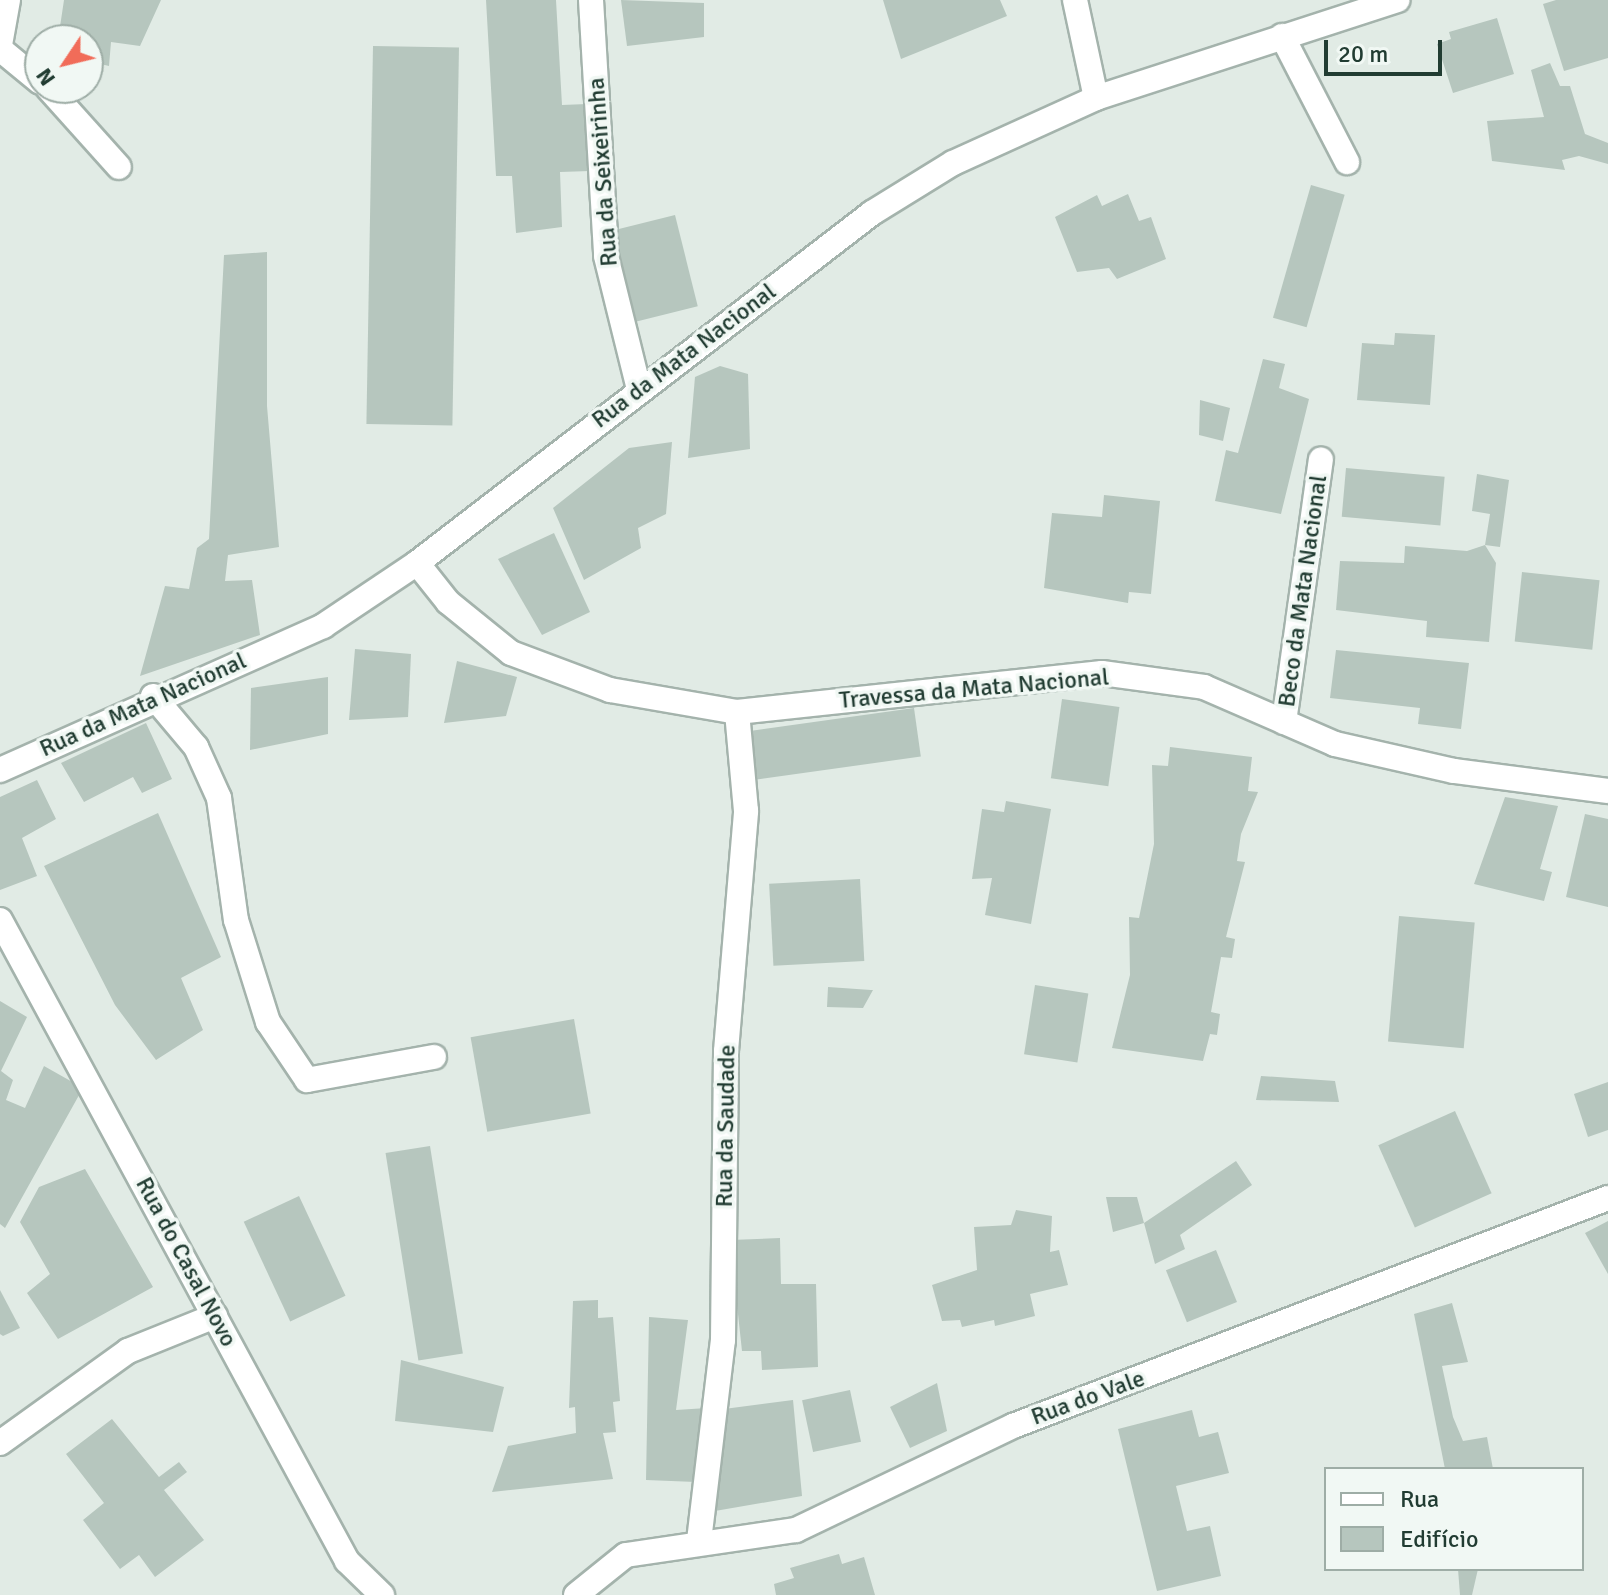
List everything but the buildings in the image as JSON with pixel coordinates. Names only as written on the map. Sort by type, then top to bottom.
[{"type":"street","points":[[8,0],[0,47],[24,68]]},
{"type":"street","name":"Rua da Seixeirinha","points":[[591,0],[606,256],[639,389]]},
{"type":"street","points":[[1075,0],[1096,98]]},
{"type":"street","name":"Rua da Mata Nacional","points":[[0,770],[153,696],[301,637],[417,563],[639,389],[912,187],[1096,98],[1397,0]]},
{"type":"street","points":[[1282,36],[1347,162]]},
{"type":"street","points":[[62,104],[119,167]]},
{"type":"street","name":"Beco da Mata Nacional","points":[[1284,722],[1321,460]]},
{"type":"street","name":"Travessa da Mata Nacional","points":[[417,563],[448,602],[511,653],[610,690],[737,712],[1102,673],[1204,687],[1335,744],[1454,771],[1608,791]]},
{"type":"street","points":[[153,696],[196,747],[219,798],[236,920],[268,1022],[307,1080],[434,1057]]},
{"type":"street","name":"Rua da Saudade","points":[[699,1541],[723,1340],[726,1051],[746,811],[737,712]]},
{"type":"street","name":"Rua do Casal Novo","points":[[0,920],[347,1561],[382,1595]]},
{"type":"street","name":"Rua do Vale","points":[[576,1595],[626,1555],[699,1541],[796,1530],[1013,1426],[1608,1198]]},
{"type":"street","points":[[0,1443],[128,1351],[215,1316]]}]
